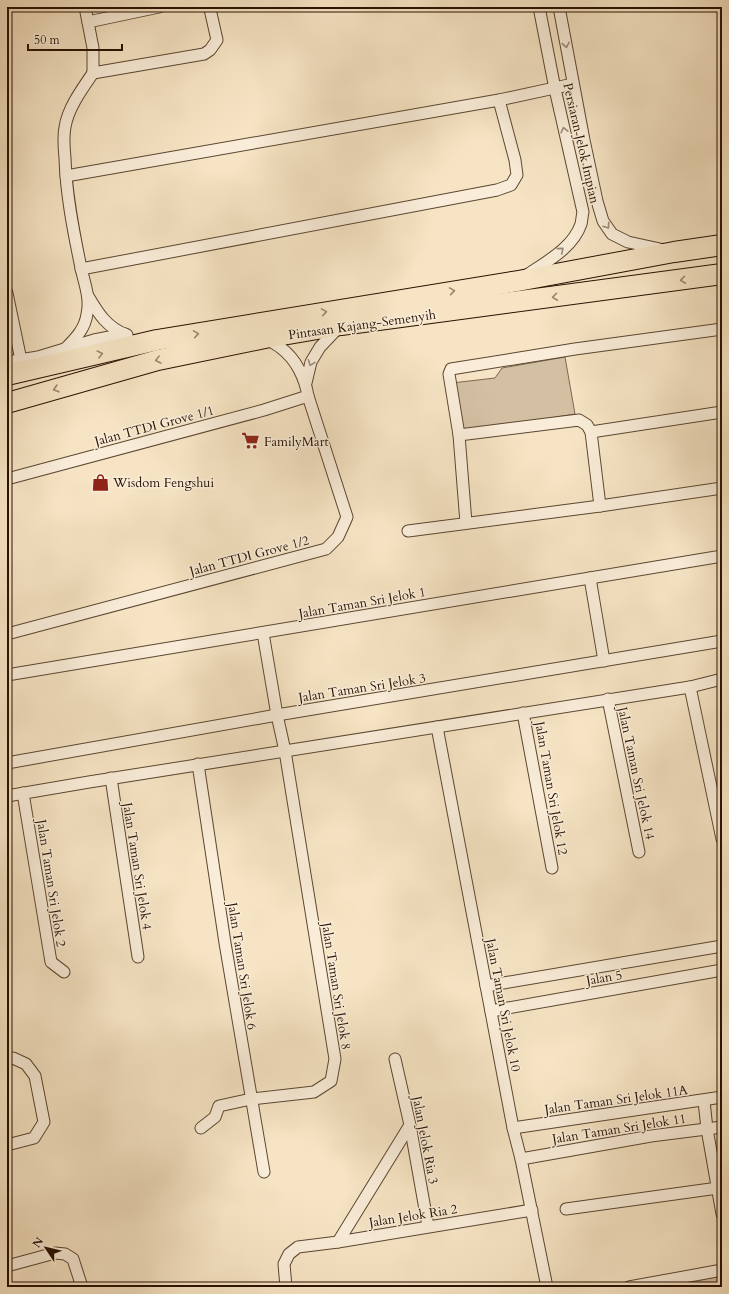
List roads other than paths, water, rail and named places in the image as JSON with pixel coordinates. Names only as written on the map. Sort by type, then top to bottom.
[{"type":"highway","name":"Pintasan Kajang-Semenyih","points":[[7,375],[157,340],[518,281],[674,252],[722,245]]},
{"type":"highway","name":"Pintasan Kajang-Semenyih","points":[[7,403],[158,360],[265,338],[341,325],[722,274]]},
{"type":"street","points":[[85,7],[92,48],[93,74],[81,91],[68,117],[64,139],[66,176],[81,269],[88,295],[100,317],[112,327],[125,334],[157,340]]},
{"type":"street","points":[[88,22],[159,7]]},
{"type":"street","points":[[93,74],[204,54],[210,50],[216,40],[210,9],[208,7]]},
{"type":"street","name":"Persiaran Jelok Impian","points":[[518,281],[566,247],[581,225],[583,212],[555,89],[539,7]]},
{"type":"street","name":"Persiaran Jelok Impian","points":[[559,7],[584,140],[597,201],[603,221],[612,234],[628,242],[674,252]]},
{"type":"street","points":[[66,176],[499,100],[573,84]]},
{"type":"street","points":[[81,269],[490,192],[504,188],[510,185],[517,175],[515,160],[499,100]]},
{"type":"street","points":[[7,294],[21,360]]},
{"type":"street","points":[[65,350],[84,327],[88,313],[88,295]]},
{"type":"street","points":[[306,383],[310,362],[320,347],[341,325]]},
{"type":"street","points":[[466,523],[459,435],[449,374],[451,369],[575,349],[722,329]]},
{"type":"street","points":[[7,362],[65,350],[94,340],[125,334]]},
{"type":"street","points":[[265,338],[282,348],[294,362],[306,383]]},
{"type":"street","name":"Jalan TTDI Grove 1/2","points":[[7,634],[326,549],[338,537],[347,517],[308,396],[306,383]]},
{"type":"street","name":"Jalan TTDI Grove 1/1","points":[[7,479],[256,412],[308,396]]},
{"type":"street","points":[[591,432],[722,412]]},
{"type":"street","points":[[459,435],[579,420],[587,425],[591,432],[600,506]]},
{"type":"street","points":[[408,531],[600,506],[722,488]]},
{"type":"street","name":"Jalan Taman Sri Jelok 1","points":[[7,675],[722,556]]},
{"type":"street","points":[[590,578],[604,661]]},
{"type":"street","name":"Jalan Taman Sri Jelok 8","points":[[202,1128],[215,1117],[219,1106],[251,1099],[314,1092],[331,1081],[335,1059],[285,751],[277,715],[263,633]]},
{"type":"street","name":"Jalan Taman Sri Jelok 3","points":[[7,763],[277,715],[722,641]]},
{"type":"street","points":[[7,796],[198,764],[608,700],[722,679]]},
{"type":"street","points":[[690,686],[722,839]]},
{"type":"street","name":"Jalan Taman Sri Jelok 14","points":[[608,700],[639,852]]},
{"type":"street","name":"Jalan Taman Sri Jelok 12","points":[[523,713],[552,868]]},
{"type":"street","name":"Jalan Taman Sri Jelok 10","points":[[436,727],[513,1128],[522,1159],[547,1287]]},
{"type":"street","name":"Jalan Taman Sri Jelok 6","points":[[198,764],[224,938],[264,1172]]},
{"type":"street","name":"Jalan Taman Sri Jelok 4","points":[[111,778],[138,957]]},
{"type":"street","name":"Jalan Taman Sri Jelok 2","points":[[22,793],[51,962],[64,972]]},
{"type":"street","points":[[486,986],[722,946]]},
{"type":"street","name":"Jalan 5","points":[[491,1011],[722,970]]},
{"type":"street","points":[[7,1060],[13,1058],[26,1064],[35,1076],[44,1122],[34,1138],[7,1145]]},
{"type":"street","name":"Jalan Jelok Ria 3","points":[[395,1059],[410,1125],[428,1226]]},
{"type":"street","name":"Jalan Taman Sri Jelok 11A","points":[[513,1128],[704,1101],[722,1097]]},
{"type":"street","points":[[704,1101],[707,1129],[722,1214]]},
{"type":"street","points":[[338,1242],[410,1125]]},
{"type":"street","name":"Jalan Taman Sri Jelok 11","points":[[522,1159],[651,1136],[722,1127]]},
{"type":"street","points":[[566,1209],[718,1188]]},
{"type":"street","name":"Jalan Jelok Ria 2","points":[[286,1287],[284,1264],[289,1254],[298,1247],[338,1242],[532,1210]]},
{"type":"street","points":[[7,1266],[55,1253],[65,1254],[73,1259],[82,1287]]},
{"type":"street","points":[[629,1287],[668,1284],[722,1270]]},
{"type":"place","name":"FamilyMart","points":[[251,441]]},
{"type":"place","name":"Wisdom Fengshui","points":[[100,482]]}]
